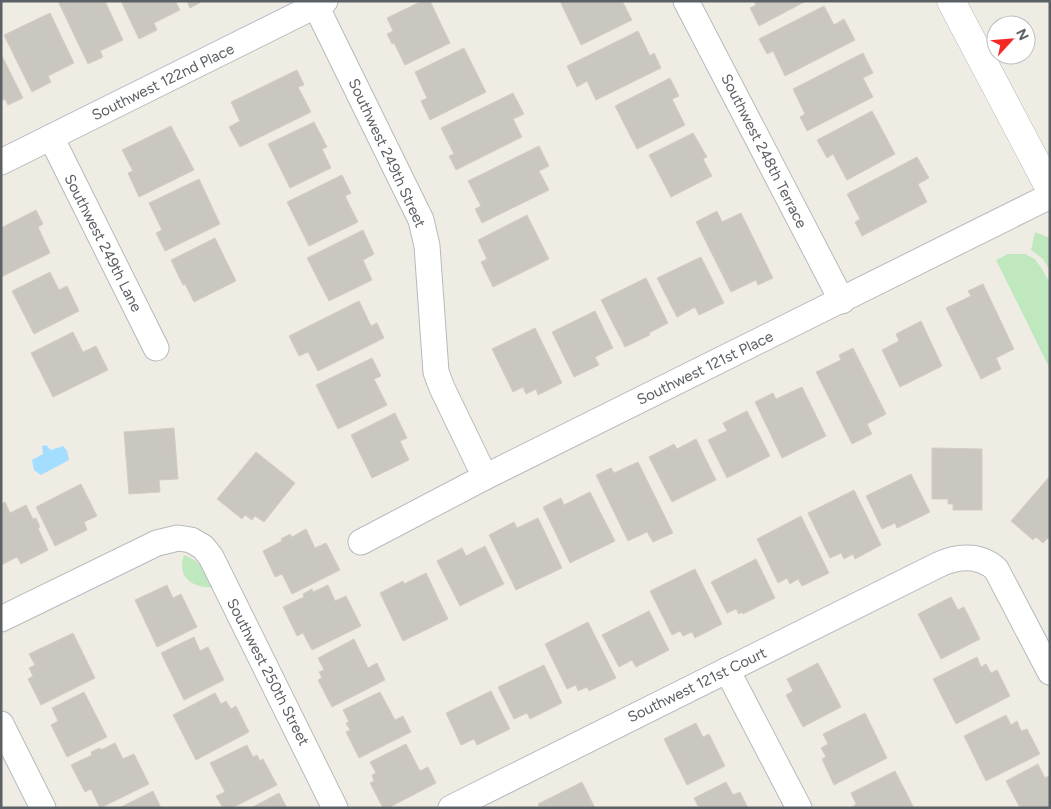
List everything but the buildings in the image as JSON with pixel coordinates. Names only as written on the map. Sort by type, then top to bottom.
[{"type":"street","name":"Southwest 248th Terrace","points":[[686,1],[842,301]]},
{"type":"street","points":[[951,1],[1050,189]]},
{"type":"street","name":"Southwest 122nd Place","points":[[1,162],[321,4]]},
{"type":"street","name":"Southwest 249th Street","points":[[321,4],[421,220],[427,246],[436,372],[485,477]]},
{"type":"street","name":"Southwest 249th Lane","points":[[51,137],[156,348]]},
{"type":"street","name":"Southwest 121st Place","points":[[361,542],[485,477],[1050,196]]},
{"type":"street","name":"Southwest 250th Street","points":[[1,619],[146,547],[178,538],[195,541],[211,557],[335,808]]},
{"type":"street","name":"Southwest 121st Court","points":[[466,805],[727,670],[956,558],[972,558],[988,563],[996,569],[1050,672]]},
{"type":"street","points":[[727,670],[799,808]]},
{"type":"street","points":[[1,724],[43,808]]},
{"type":"green space","points":[[1035,232],[1050,238],[1050,271],[1043,259],[1031,250]]},
{"type":"green space","points":[[1008,254],[1025,254],[1035,259],[1050,283],[1050,369],[996,260]]},
{"type":"green space","points":[[184,555],[202,567],[213,587],[199,586],[188,580],[182,570]]},
{"type":"water","points":[[46,445],[51,450],[63,446],[67,451],[69,460],[41,475],[34,470],[32,460],[43,454],[42,446]]}]
